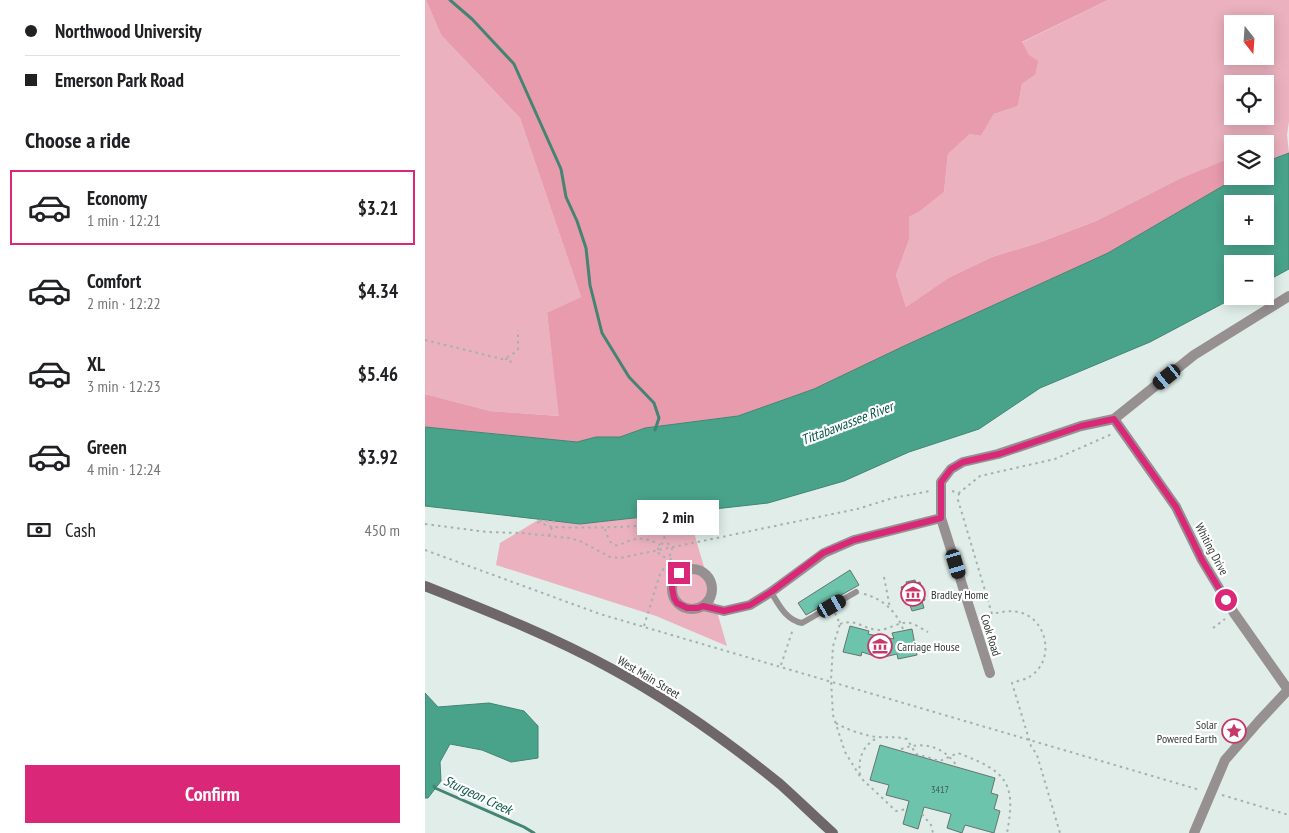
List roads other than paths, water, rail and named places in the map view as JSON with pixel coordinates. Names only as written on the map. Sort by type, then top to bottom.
[{"type":"street","points":[[1116,424],[1194,355],[1289,296]]},
{"type":"street","name":"Cook Road","points":[[990,673],[941,518],[941,482],[951,469],[963,462],[999,454],[1081,426],[1116,424]]},
{"type":"street","name":"Whiting Drive","points":[[1116,424],[1176,507],[1202,560],[1234,613],[1289,690]]},
{"type":"street","points":[[703,606],[711,595],[711,582],[708,576],[697,570],[684,570],[679,573],[675,577],[672,588],[677,603],[692,609],[703,606],[724,611],[750,605],[771,592],[823,553],[854,540],[941,518]]},
{"type":"street","name":"West Main Street","points":[[425,586],[541,633],[635,682],[676,707],[729,744],[781,785],[833,833]]},
{"type":"street","points":[[1194,833],[1225,760],[1289,690]]},
{"type":"lane","points":[[771,592],[784,612],[795,622],[802,623],[857,592]]},
{"type":"water","name":"Tittabawassee River","points":[[1289,153],[1289,269],[1274,277],[1274,255],[1224,255],[1224,303],[1150,342],[1040,388],[979,429],[909,452],[844,481],[768,503],[580,524],[425,506],[425,427],[577,442],[596,437],[620,437],[645,428],[738,416],[814,389],[1108,253],[1225,185],[1274,185],[1274,159]]},
{"type":"water","points":[[425,693],[438,707],[489,703],[524,711],[538,726],[538,758],[511,762],[482,750],[450,744],[440,762],[441,781],[428,798],[425,798]]},
{"type":"waterway","points":[[450,0],[472,19],[514,64],[561,169],[566,197],[586,248],[590,285],[602,333],[629,377],[654,403],[659,418],[655,430]]},
{"type":"waterway","name":"Sturgeon Creek","points":[[434,786],[534,833]]},
{"type":"place","name":"Bradley Home","points":[[913,594]]},
{"type":"place","name":"Carriage House","points":[[880,646]]},
{"type":"place","name":"Solar Powered Earth","points":[[1234,731]]}]
